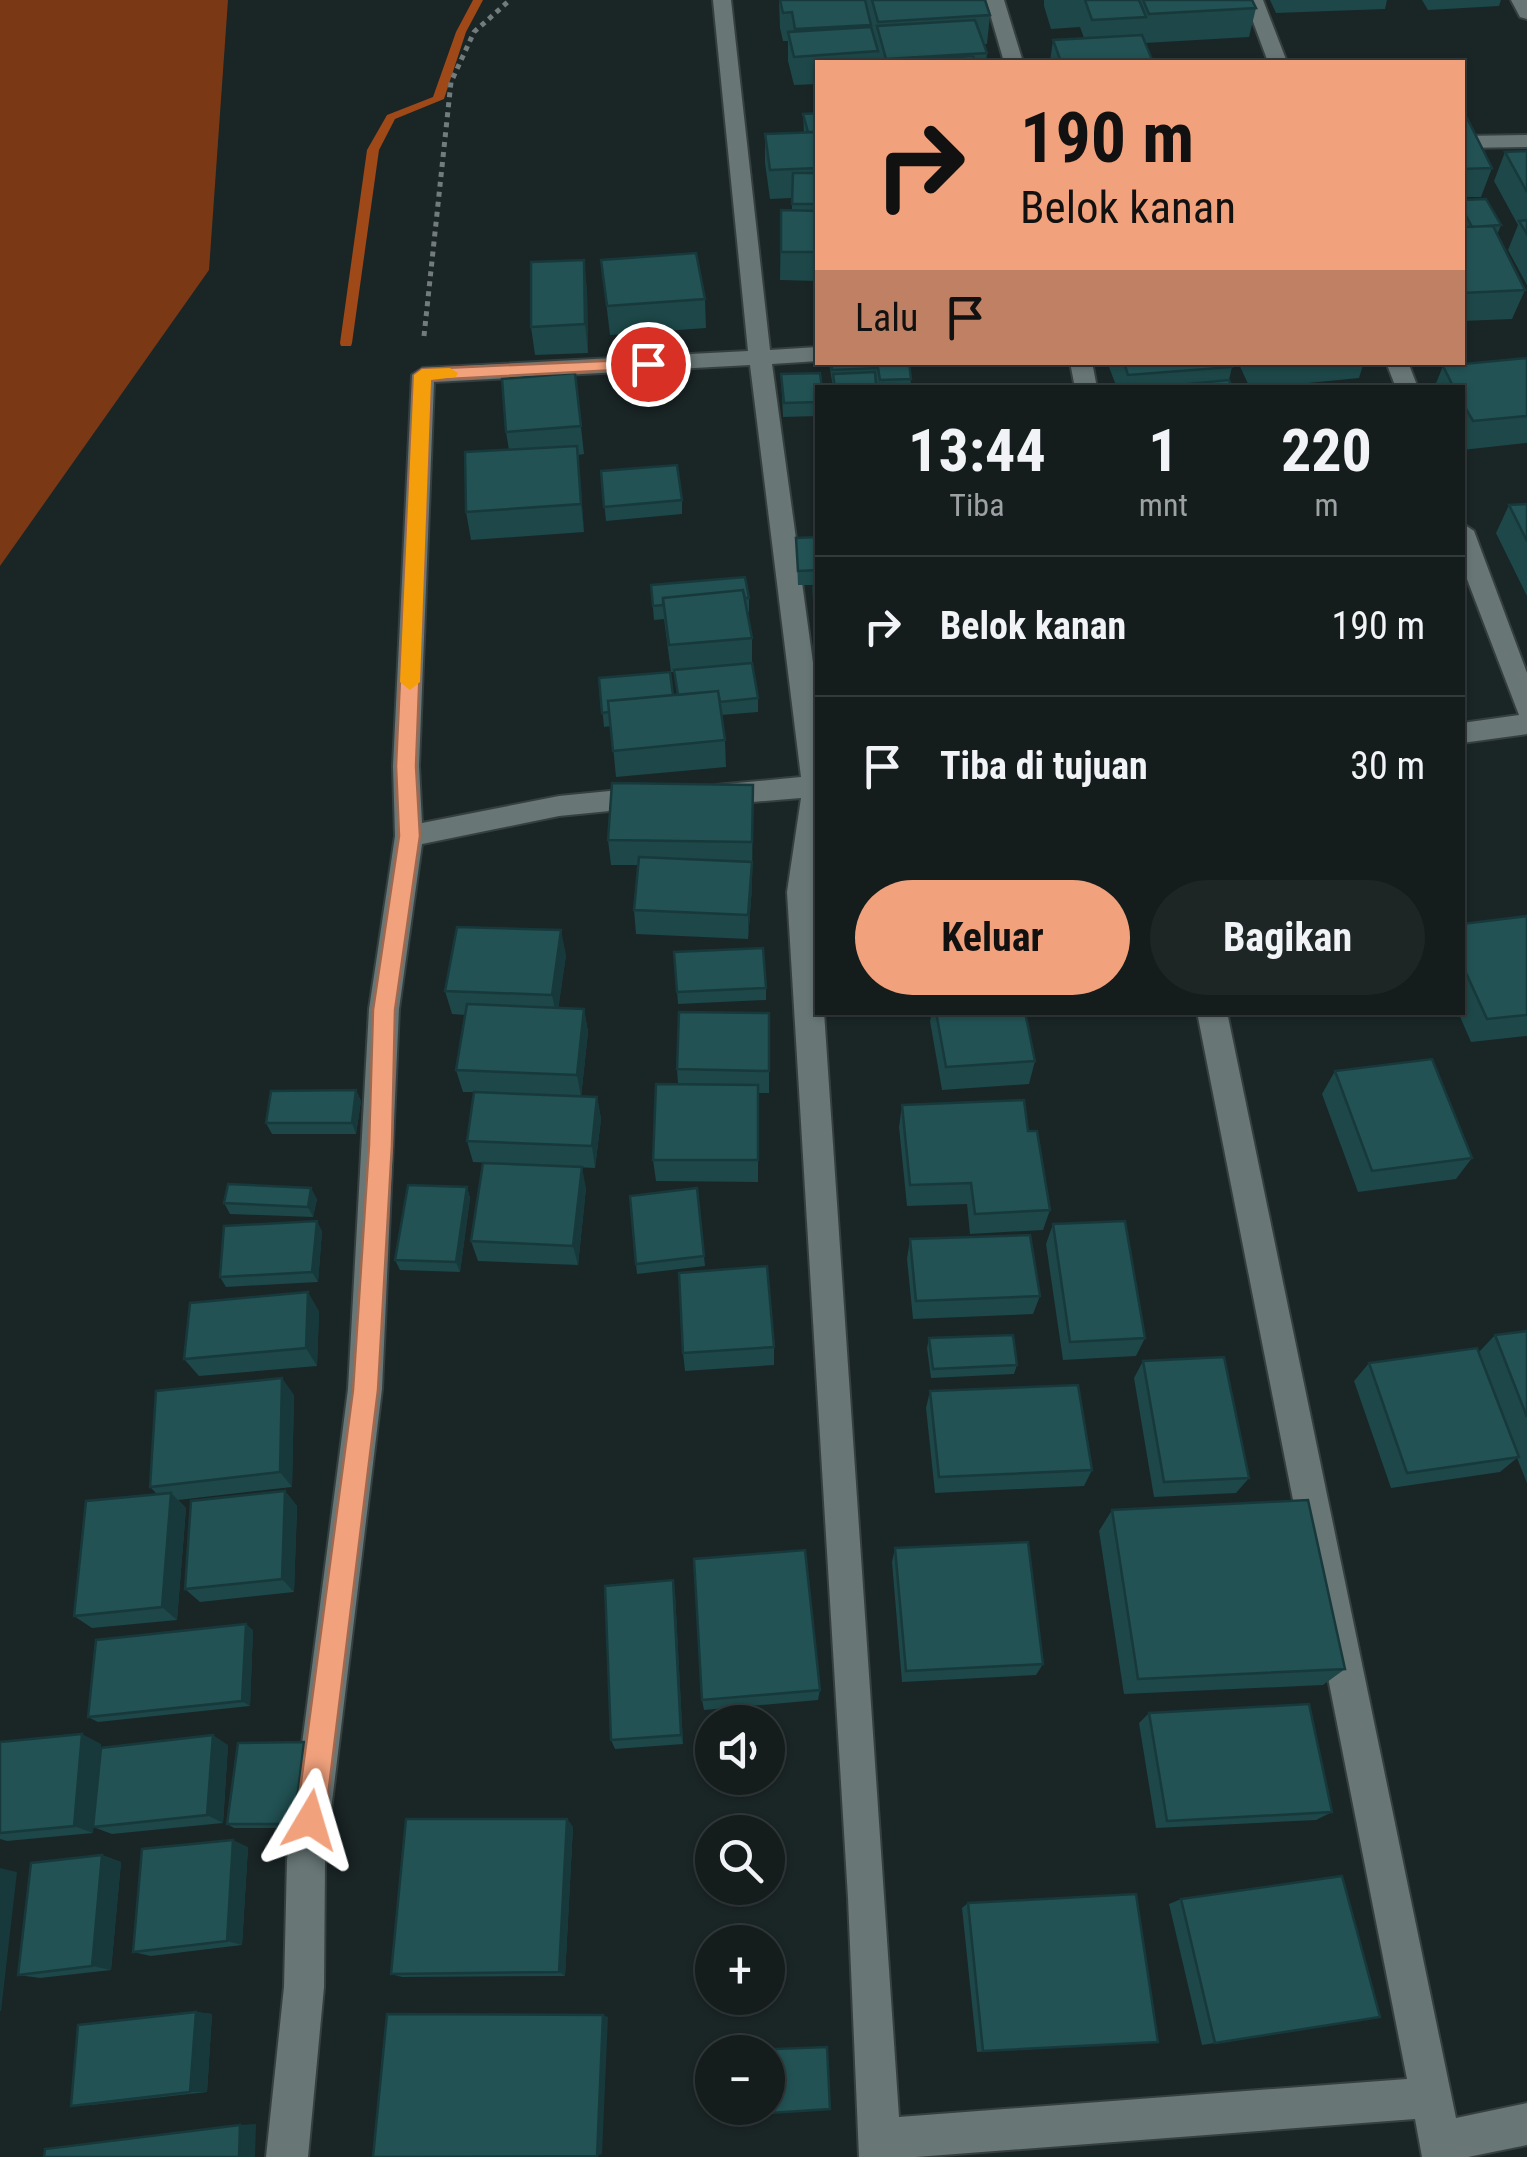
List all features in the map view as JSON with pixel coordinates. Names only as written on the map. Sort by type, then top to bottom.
[{"type":"street","points":[[722,0],[760,359],[815,771]]},
{"type":"street","points":[[995,0],[1013,60]]},
{"type":"street","points":[[1254,0],[1277,60]]},
{"type":"street","points":[[1520,0],[1527,13]]},
{"type":"street","points":[[1465,142],[1527,141]]},
{"type":"street","points":[[287,2157],[304,1987],[306,1860],[365,1390],[384,1010],[409,836],[406,766],[422,375],[815,354]]},
{"type":"street","points":[[1465,537],[1517,645],[1527,708]]},
{"type":"street","points":[[1465,734],[1527,724]]},
{"type":"street","points":[[409,836],[560,806],[815,786]]},
{"type":"street","points":[[815,799],[801,892],[880,2148],[1428,2098]]},
{"type":"street","points":[[1213,1015],[1441,2150],[1527,2124]]},
{"type":"path","points":[[426,300],[451,82],[474,32],[510,0]]},
{"type":"shaded area","points":[[0,0],[228,0],[209,270],[0,566]]},
{"type":"building","points":[[780,0],[865,0],[871,25],[795,29],[792,12],[783,13]]},
{"type":"building","points":[[872,0],[985,0],[990,15],[878,22]]},
{"type":"building","points":[[1085,0],[1139,0],[1146,17],[1092,20]]},
{"type":"building","points":[[1143,0],[1252,0],[1256,8],[1149,14]]},
{"type":"building","points":[[975,20],[987,53],[886,59],[877,26]]},
{"type":"building","points":[[871,27],[878,51],[794,57],[788,32]]},
{"type":"building","points":[[1142,35],[1152,60],[1060,60],[1053,40]]},
{"type":"building","points":[[973,56],[974,60],[916,60]]},
{"type":"building","points":[[815,113],[815,132],[808,132],[803,114]]},
{"type":"building","points":[[1465,118],[1467,118],[1492,168],[1465,169]]},
{"type":"building","points":[[815,132],[815,168],[770,170],[765,134]]},
{"type":"building","points":[[1527,151],[1527,192],[1505,152]]},
{"type":"building","points":[[793,173],[815,173],[815,204],[792,204]]},
{"type":"building","points":[[1486,199],[1501,225],[1472,227],[1465,214],[1465,200]]},
{"type":"building","points":[[781,210],[815,211],[815,252],[781,252]]},
{"type":"building","points":[[1493,226],[1525,290],[1465,293],[1465,227]]},
{"type":"building","points":[[696,253],[705,299],[607,306],[601,260]]},
{"type":"building","points":[[584,260],[585,324],[531,327],[531,262]]},
{"type":"building","points":[[1527,358],[1527,416],[1473,421],[1465,407],[1465,385],[1452,385],[1443,366]]},
{"type":"building","points":[[831,365],[909,365],[911,379],[880,380],[878,368],[832,370]]},
{"type":"building","points":[[1125,365],[1232,367],[1128,375]]},
{"type":"building","points":[[875,372],[876,384],[895,385],[835,385],[833,374]]},
{"type":"building","points":[[575,373],[581,426],[506,432],[502,379]]},
{"type":"building","points":[[820,373],[822,385],[815,385],[815,402],[784,403],[781,374]]},
{"type":"building","points":[[1229,380],[1231,385],[1178,385]]},
{"type":"building","points":[[577,446],[581,504],[466,512],[465,452]]},
{"type":"building","points":[[677,465],[682,500],[604,507],[601,471]]},
{"type":"building","points":[[1527,504],[1527,541],[1509,505]]},
{"type":"building","points":[[815,537],[815,570],[798,571],[796,538]]},
{"type":"building","points":[[745,577],[749,598],[745,598],[743,590],[663,598],[663,605],[653,606],[651,585]]},
{"type":"building","points":[[743,590],[752,638],[669,645],[663,598]]},
{"type":"building","points":[[752,663],[758,698],[720,702],[718,691],[678,695],[674,670]]},
{"type":"building","points":[[670,672],[673,695],[608,701],[609,712],[602,713],[599,678]]},
{"type":"building","points":[[718,691],[725,740],[613,751],[608,701]]},
{"type":"building","points":[[612,783],[753,785],[752,842],[608,840]]},
{"type":"building","points":[[639,857],[752,862],[748,915],[634,910]]},
{"type":"building","points":[[1527,916],[1527,1015],[1487,1019],[1465,971],[1465,924]]},
{"type":"building","points":[[457,927],[561,930],[552,995],[445,991]]},
{"type":"building","points":[[763,948],[766,988],[677,992],[674,952]]},
{"type":"building","points":[[467,1004],[584,1009],[577,1075],[456,1070]]},
{"type":"building","points":[[679,1012],[769,1013],[769,1071],[677,1069]]},
{"type":"building","points":[[937,1015],[1026,1015],[1035,1061],[946,1067]]},
{"type":"building","points":[[1432,1059],[1472,1158],[1372,1171],[1335,1071]]},
{"type":"building","points":[[656,1084],[758,1085],[758,1160],[653,1160]]},
{"type":"building","points":[[356,1090],[352,1123],[266,1123],[271,1091]]},
{"type":"building","points":[[474,1092],[597,1097],[592,1146],[467,1141]]},
{"type":"building","points":[[1024,1100],[1028,1131],[1037,1131],[1050,1210],[975,1214],[971,1183],[910,1185],[902,1105]]},
{"type":"building","points":[[483,1163],[582,1167],[573,1246],[471,1241]]},
{"type":"building","points":[[228,1184],[311,1188],[308,1207],[224,1203]]},
{"type":"building","points":[[408,1185],[467,1187],[456,1262],[395,1260]]},
{"type":"building","points":[[697,1188],[704,1256],[636,1264],[630,1196]]},
{"type":"building","points":[[317,1221],[312,1272],[220,1277],[224,1226]]},
{"type":"building","points":[[1125,1221],[1145,1338],[1070,1342],[1053,1224]]},
{"type":"building","points":[[1030,1235],[1040,1296],[916,1301],[910,1239]]},
{"type":"building","points":[[767,1266],[774,1347],[683,1353],[679,1273]]},
{"type":"building","points":[[308,1292],[306,1348],[184,1359],[190,1303]]},
{"type":"building","points":[[1527,1331],[1527,1417],[1495,1335]]},
{"type":"building","points":[[1013,1335],[1017,1365],[933,1369],[929,1338]]},
{"type":"building","points":[[1477,1348],[1519,1457],[1407,1473],[1369,1363]]},
{"type":"building","points":[[1224,1357],[1249,1478],[1164,1482],[1143,1361]]},
{"type":"building","points":[[282,1378],[280,1472],[150,1487],[156,1391]]},
{"type":"building","points":[[1078,1385],[1092,1470],[939,1477],[930,1391]]},
{"type":"building","points":[[285,1491],[282,1579],[185,1589],[191,1501]]},
{"type":"building","points":[[171,1493],[162,1607],[74,1616],[86,1501]]},
{"type":"building","points":[[1308,1500],[1345,1669],[1138,1679],[1112,1510]]},
{"type":"building","points":[[1028,1542],[1043,1664],[906,1671],[895,1548]]},
{"type":"building","points":[[805,1550],[820,1690],[702,1700],[694,1559]]},
{"type":"building","points":[[673,1580],[681,1735],[611,1740],[605,1586]]},
{"type":"building","points":[[246,1624],[242,1701],[88,1717],[96,1640]]},
{"type":"building","points":[[1309,1704],[1332,1812],[1167,1821],[1149,1713]]},
{"type":"building","points":[[82,1734],[74,1826],[0,1833],[0,1742]]},
{"type":"building","points":[[213,1735],[207,1815],[93,1827],[101,1748]]},
{"type":"building","points":[[304,1742],[294,1824],[227,1824],[238,1743]]},
{"type":"building","points":[[406,1819],[567,1819],[559,1972],[391,1974]]},
{"type":"building","points":[[233,1840],[227,1941],[133,1952],[142,1849]]},
{"type":"building","points":[[102,1855],[92,1966],[18,1975],[31,1863]]},
{"type":"building","points":[[1342,1876],[1380,2017],[1215,2043],[1181,1899]]},
{"type":"building","points":[[1136,1894],[1158,2042],[983,2051],[968,1903]]},
{"type":"building","points":[[196,2012],[190,2092],[71,2106],[78,2025]]},
{"type":"building","points":[[387,2014],[603,2015],[597,2156],[373,2157]]},
{"type":"building","points":[[827,2047],[830,2109],[785,2112],[785,2049]]},
{"type":"building","points":[[240,2125],[239,2157],[44,2157],[45,2149]]},
{"type":"waterway","points":[[346,343],[373,150],[391,117],[438,99],[461,32],[478,0]]},
{"type":"slow traffic","points":[[410,682],[422,375],[450,373]]},
{"type":"route","points":[[310,1820],[365,1390],[384,1010],[409,836],[406,766],[422,375],[648,364]]}]
